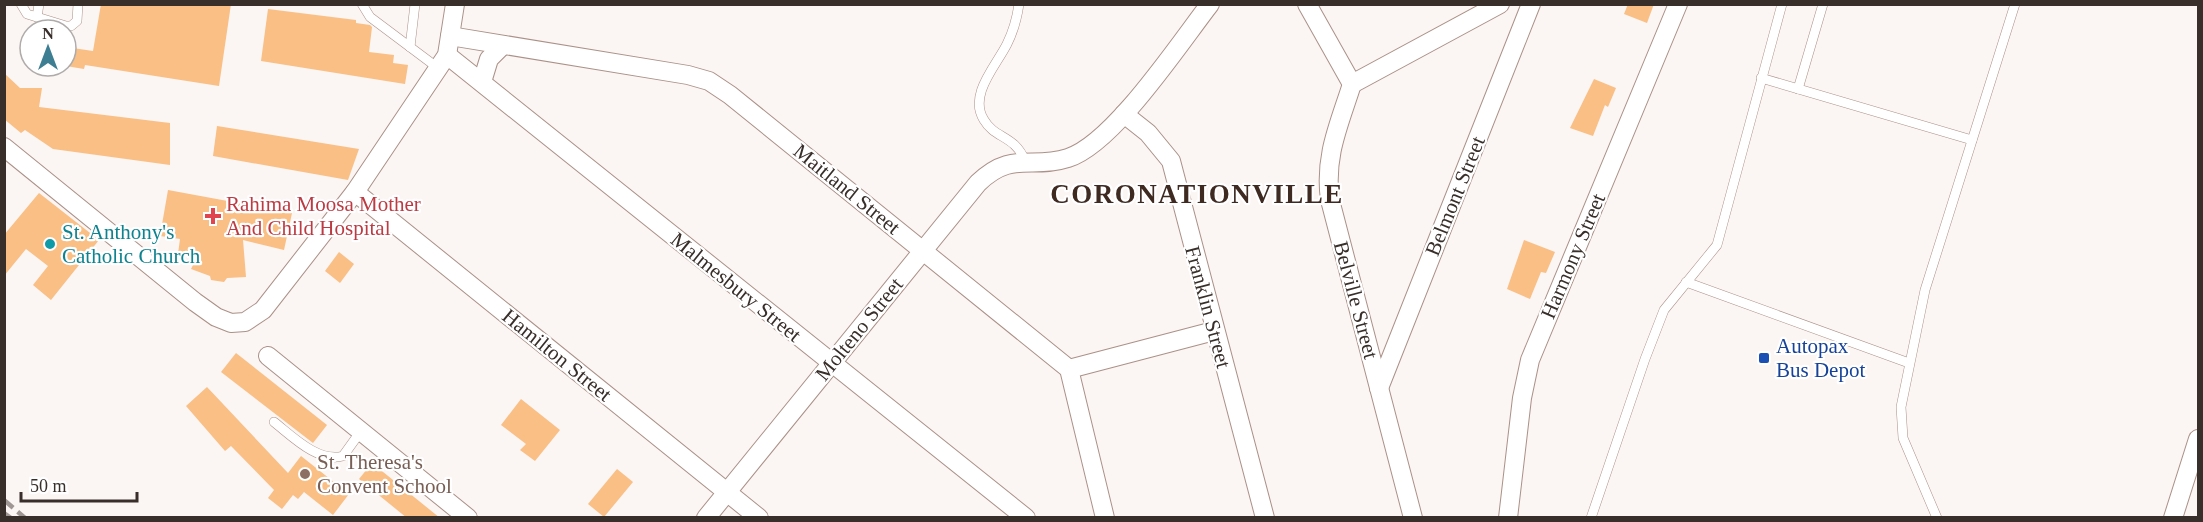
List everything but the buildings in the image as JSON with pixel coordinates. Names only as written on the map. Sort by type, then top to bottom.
[{"type":"street","points":[[4,147],[216,317],[231,323],[245,322],[270,303],[355,192],[443,62],[455,4]]},
{"type":"street","name":"Molteno Street","points":[[706,518],[923,250],[991,170],[1026,161],[1068,158],[1092,145],[1124,114],[1210,4]]},
{"type":"street","points":[[1307,4],[1352,84],[1500,4]]},
{"type":"street","name":"Belmont Street","points":[[1380,388],[1531,4]]},
{"type":"street","name":"Harmony Street","points":[[1508,518],[1522,398],[1530,360],[1678,4]]},
{"type":"street","name":"Maitland Street","points":[[450,36],[658,69],[709,81],[730,95],[1069,369]]},
{"type":"street","points":[[482,82],[489,59],[503,45]]},
{"type":"street","name":"Malmesbury Street","points":[[443,62],[482,82],[1026,518]]},
{"type":"street","name":"Belville Street","points":[[1352,84],[1328,156],[1326,177],[1330,200],[1413,518]]},
{"type":"street","name":"Franklin Street","points":[[1124,114],[1148,133],[1171,161],[1265,518]]},
{"type":"street","name":"Hamilton Street","points":[[355,192],[759,518]]},
{"type":"street","points":[[1105,518],[1069,369],[1214,331]]},
{"type":"street","points":[[268,356],[468,518]]},
{"type":"street","points":[[2173,518],[2190,490],[2199,440]]},
{"type":"lane","points":[[21,4],[27,14],[71,26],[77,21],[78,4]]},
{"type":"lane","points":[[37,17],[39,4]]},
{"type":"lane","points":[[362,4],[370,17],[410,47],[443,62]]},
{"type":"lane","points":[[410,47],[415,4]]},
{"type":"lane","points":[[1019,4],[1008,43],[985,82],[979,104],[984,121],[1020,147],[1026,161]]},
{"type":"lane","points":[[1591,518],[1664,310],[1710,257],[1717,245],[1782,4]]},
{"type":"lane","points":[[1798,89],[1823,4]]},
{"type":"lane","points":[[1937,518],[1902,438],[1901,407],[1925,290],[2015,4]]},
{"type":"lane","points":[[1761,78],[1972,140]]},
{"type":"lane","points":[[1686,282],[1909,363]]},
{"type":"lane","points":[[274,422],[312,451],[328,457],[343,456],[361,431]]},
{"type":"railway","points":[[4,500],[25,518]]},
{"type":"railway","points":[[4,513],[11,518]]},
{"type":"place","name":"Rahima Moosa Mother And Child Hospital","points":[[213,216]]},
{"type":"place","name":"St. Anthony's Catholic Church","points":[[50,244]]},
{"type":"place","name":"Autopax Bus Depot","points":[[1764,358]]},
{"type":"place","name":"St. Theresa's Convent School","points":[[305,474]]},
{"type":"district","name":"CORONATIONVILLE","points":[[1197,194]]}]
